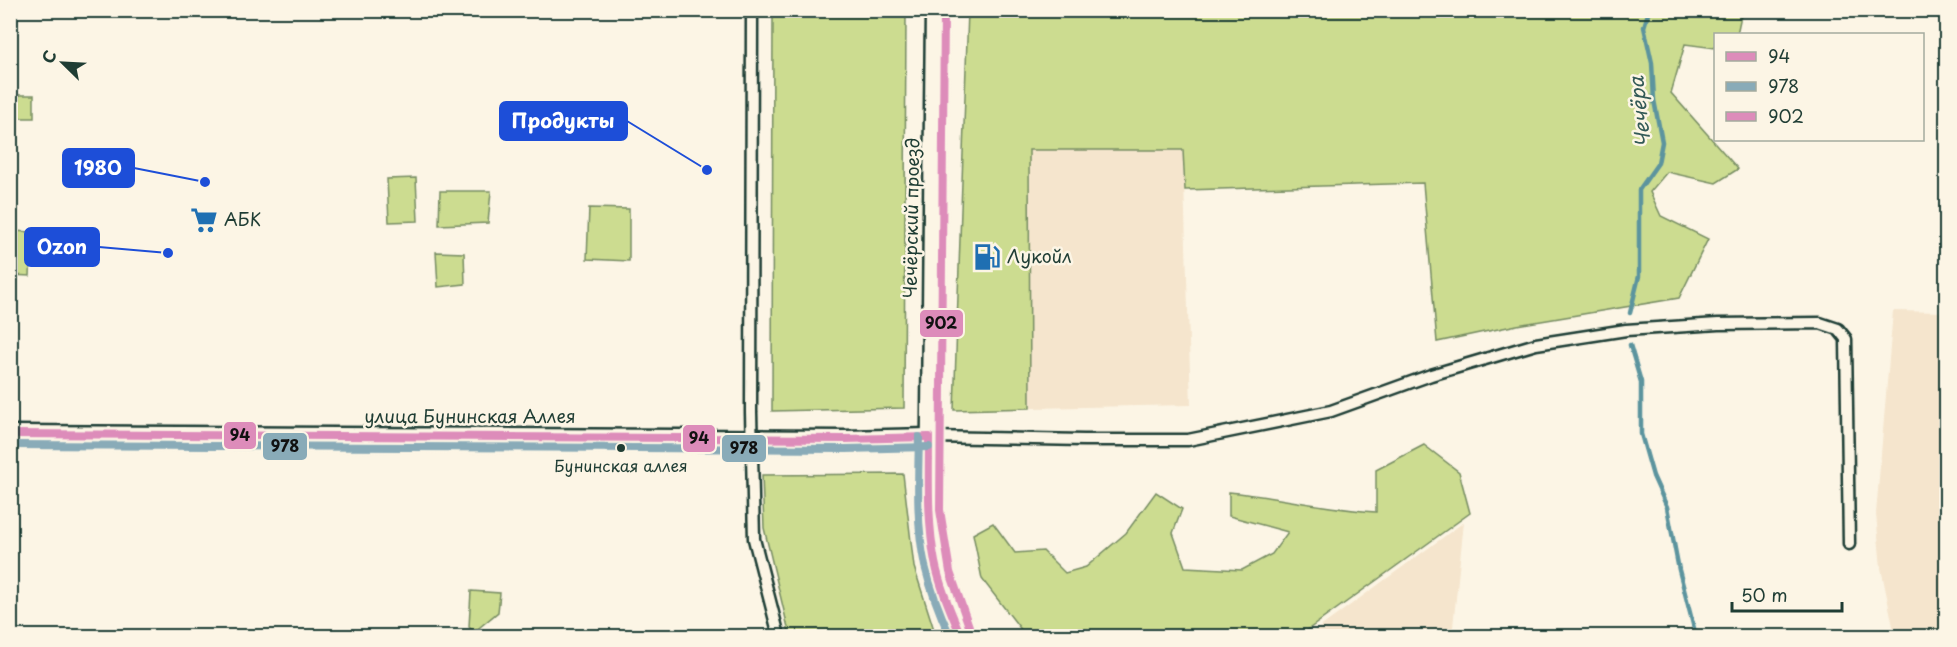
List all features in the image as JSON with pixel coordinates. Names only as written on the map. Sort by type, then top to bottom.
[{"type":"street","points":[[752,10],[754,539],[779,636]]},
{"type":"street","name":"Чечёрский проезд","points":[[933,10],[929,511],[931,538],[939,577],[961,636]]},
{"type":"street","points":[[929,437],[1188,440],[1331,411],[1431,375],[1536,344],[1626,330],[1718,324],[1820,322],[1838,329],[1846,339],[1849,544]]},
{"type":"street","name":"улица Бунинская Аллея","points":[[10,434],[929,437]]},
{"type":"shaded area","points":[[1029,150],[1183,150],[1191,405],[1030,408]]},
{"type":"shaded area","points":[[1893,311],[1946,312],[1946,636],[1895,636],[1881,568],[1876,514]]},
{"type":"shaded area","points":[[1464,522],[1452,636],[1308,636]]},
{"type":"green space","points":[[773,11],[906,11],[904,408],[772,411]]},
{"type":"green space","points":[[968,11],[1742,11],[1737,33],[1714,33],[1714,48],[1685,44],[1671,93],[1738,169],[1716,183],[1667,172],[1650,192],[1661,216],[1708,239],[1679,298],[1517,325],[1437,342],[1423,183],[1185,190],[1183,150],[1029,150],[1030,408],[954,410]]},
{"type":"green space","points":[[11,95],[34,95],[34,118],[11,118]]},
{"type":"green space","points":[[416,178],[418,221],[389,222],[387,179]]},
{"type":"green space","points":[[440,191],[491,191],[488,223],[439,225]]},
{"type":"green space","points":[[589,208],[629,209],[629,261],[587,259]]},
{"type":"green space","points":[[11,231],[32,232],[30,276],[11,275]]},
{"type":"green space","points":[[436,252],[464,253],[465,284],[438,287]]},
{"type":"green space","points":[[1424,445],[1459,472],[1470,513],[1299,636],[1026,636],[982,579],[973,534],[993,523],[1015,553],[1043,551],[1065,573],[1086,567],[1126,533],[1156,492],[1182,509],[1173,533],[1185,567],[1242,570],[1272,554],[1288,532],[1229,516],[1229,492],[1376,512],[1376,470]]},
{"type":"green space","points":[[903,474],[914,567],[936,636],[790,636],[764,528],[762,475]]},
{"type":"green space","points":[[471,591],[500,593],[498,612],[474,632],[469,627]]},
{"type":"waterway","name":"Чечёра","points":[[1630,313],[1639,276],[1639,190],[1658,163],[1662,142],[1654,100],[1652,63],[1644,27],[1649,10]]},
{"type":"waterway","name":"Чечёра","points":[[1630,345],[1641,382],[1641,434],[1653,476],[1667,507],[1679,570],[1696,636]]},
{"type":"transit line","name":"902","points":[[944,10],[940,510],[950,572],[971,632]]},
{"type":"transit line","name":"94","points":[[10,434],[845,439],[929,437]]},
{"type":"transit line","name":"978","points":[[919,437],[918,502],[922,550],[933,593],[950,636]]},
{"type":"transit line","name":"94","points":[[929,437],[932,547],[940,581],[961,636]]},
{"type":"transit line","name":"978","points":[[10,445],[845,449],[929,447]]},
{"type":"place","name":"Продукты","points":[[707,170]]},
{"type":"place","name":"1980","points":[[205,182]]},
{"type":"place","name":"АБК","points":[[204,220]]},
{"type":"place","name":"Ozon","points":[[168,253]]},
{"type":"place","name":"Лукойл","points":[[987,257]]},
{"type":"place","name":"Бунинская аллея","points":[[621,448]]}]
